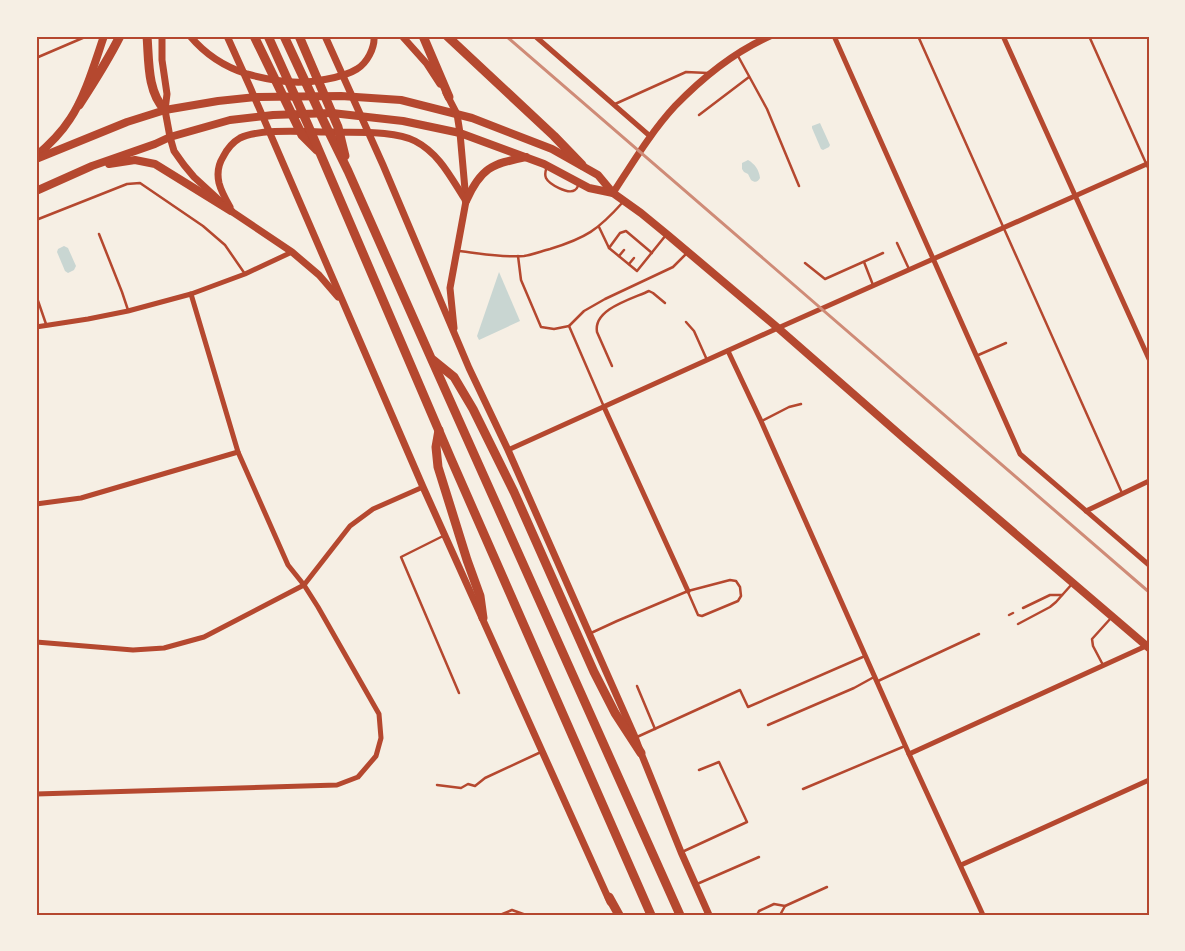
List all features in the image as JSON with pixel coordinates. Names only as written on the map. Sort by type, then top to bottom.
[{"type":"highway","points":[[79,104],[102,70],[120,36]]},
{"type":"highway","points":[[147,36],[152,86],[159,104],[165,110]]},
{"type":"highway","points":[[254,36],[302,135],[321,154]]},
{"type":"highway","points":[[268,36],[325,163],[459,477],[651,915]]},
{"type":"highway","points":[[284,36],[348,170],[430,358],[680,915]]},
{"type":"highway","points":[[299,36],[338,127],[348,170]]},
{"type":"highway","points":[[423,36],[449,97]]},
{"type":"highway","points":[[447,36],[554,136],[582,165]]},
{"type":"highway","points":[[430,358],[454,377],[473,409],[514,492],[594,672],[615,713],[640,753]]},
{"type":"highway","points":[[440,430],[436,447],[438,467],[464,552],[480,596],[482,618]]},
{"type":"highway","points":[[608,897],[619,915]]},
{"type":"main road","points":[[36,158],[56,138],[71,119],[79,104],[104,36]]},
{"type":"main road","points":[[162,36],[162,60],[167,94],[165,110],[174,151],[184,165],[231,211]]},
{"type":"main road","points":[[190,36],[201,48],[228,66],[248,74],[294,82],[330,78],[358,69],[366,62],[372,50],[375,40],[374,36]]},
{"type":"main road","points":[[226,36],[250,87],[444,535],[543,751],[615,915]]},
{"type":"main road","points":[[325,36],[384,165],[469,368],[508,450],[590,634],[635,737],[681,852],[710,915]]},
{"type":"main road","points":[[402,36],[427,64],[449,97],[457,114],[466,202]]},
{"type":"main road","points":[[613,193],[651,137],[675,107],[700,82],[737,54],[770,36]]},
{"type":"main road","points":[[36,158],[128,122],[165,110],[257,97],[341,96],[401,100],[472,118],[552,149],[598,175],[613,193],[667,234],[778,328],[1148,647]]},
{"type":"main road","points":[[36,191],[92,166],[170,137],[230,120],[273,115],[332,113],[403,121],[460,133],[526,156],[589,188],[613,193]]},
{"type":"main road","points":[[231,211],[220,186],[218,173],[220,162],[225,153],[239,138],[249,134],[281,131],[384,134],[413,140],[426,147],[436,156],[466,202]]},
{"type":"main road","points":[[455,336],[450,288],[466,202],[472,187],[489,168],[526,156]]},
{"type":"main road","points":[[92,166],[135,160],[155,164],[231,211],[292,252],[319,275],[343,303]]},
{"type":"street","points":[[535,36],[651,137]]},
{"type":"street","points":[[834,36],[1020,454],[1149,565]]},
{"type":"street","points":[[1003,36],[1149,359]]},
{"type":"street","points":[[508,450],[1147,164]]},
{"type":"street","points":[[36,327],[128,311],[191,294],[245,274],[292,252]]},
{"type":"street","points":[[36,794],[337,785],[358,777],[376,756],[381,738],[379,714],[318,607],[288,565],[238,452],[191,294]]},
{"type":"street","points":[[728,351],[983,915]]},
{"type":"street","points":[[604,406],[688,592]]},
{"type":"street","points":[[36,504],[81,498],[238,452]]},
{"type":"street","points":[[1086,510],[1149,481]]},
{"type":"street","points":[[36,642],[133,650],[164,648],[204,637],[304,585],[350,526],[373,509],[423,487]]},
{"type":"street","points":[[909,754],[1148,647]]},
{"type":"street","points":[[961,865],[1149,780]]},
{"type":"lane","points":[[36,58],[85,37],[95,36]]},
{"type":"lane","points":[[918,36],[1122,493]]},
{"type":"lane","points":[[1089,36],[1149,170]]},
{"type":"lane","points":[[737,54],[767,109],[799,186]]},
{"type":"lane","points":[[614,105],[686,72],[712,73]]},
{"type":"lane","points":[[699,115],[750,77]]},
{"type":"lane","points":[[547,166],[545,177],[564,191],[575,190],[580,182]]},
{"type":"lane","points":[[36,220],[127,184],[140,183],[203,226],[225,244],[245,274]]},
{"type":"lane","points":[[457,251],[525,256],[572,242],[599,227],[624,201]]},
{"type":"lane","points":[[599,227],[608,248],[637,271],[667,234]]},
{"type":"lane","points":[[608,248],[620,233],[626,232],[643,247],[652,252]]},
{"type":"lane","points":[[99,234],[128,311]]},
{"type":"lane","points":[[897,243],[909,270]]},
{"type":"lane","points":[[619,256],[624,250]]},
{"type":"lane","points":[[518,256],[521,280],[541,327],[554,329],[569,326],[584,311],[605,299],[673,267],[688,252]]},
{"type":"lane","points":[[805,263],[825,279],[883,253]]},
{"type":"lane","points":[[629,264],[634,258]]},
{"type":"lane","points":[[864,262],[873,285]]},
{"type":"lane","points":[[612,366],[597,332],[598,320],[609,309],[649,292],[653,293],[664,303]]},
{"type":"lane","points":[[36,295],[46,326]]},
{"type":"lane","points":[[686,322],[694,331],[707,360]]},
{"type":"lane","points":[[569,326],[604,406]]},
{"type":"lane","points":[[976,356],[1006,343]]},
{"type":"lane","points":[[760,421],[789,407],[801,404]]},
{"type":"lane","points":[[444,535],[400,557],[459,693]]},
{"type":"lane","points":[[590,634],[616,621],[688,592],[730,580],[736,581],[740,587],[741,596],[738,601],[702,616],[698,615],[688,592]]},
{"type":"lane","points":[[1018,624],[1050,607],[1073,583]]},
{"type":"lane","points":[[1023,608],[1050,594],[1062,595]]},
{"type":"lane","points":[[1009,615],[1013,613]]},
{"type":"lane","points":[[1103,666],[1093,646],[1092,639],[1112,617]]},
{"type":"lane","points":[[768,725],[979,634]]},
{"type":"lane","points":[[635,737],[740,690],[748,707],[865,656]]},
{"type":"lane","points":[[637,686],[655,729]]},
{"type":"lane","points":[[803,789],[905,746]]},
{"type":"lane","points":[[437,785],[461,788],[468,784],[475,786],[485,778],[543,751]]},
{"type":"lane","points":[[681,852],[747,822],[719,762],[699,770]]},
{"type":"lane","points":[[696,884],[759,857]]},
{"type":"lane","points":[[757,915],[758,911],[774,904],[785,906],[827,887]]},
{"type":"lane","points":[[780,915],[785,906]]},
{"type":"lane","points":[[500,915],[512,910],[526,915]]},
{"type":"shaded area","points":[[820,123],[830,145],[823,150],[812,128],[812,126]]},
{"type":"shaded area","points":[[748,160],[755,165],[759,172],[760,178],[756,182],[751,180],[742,169],[742,163]]},
{"type":"shaded area","points":[[64,246],[68,248],[76,266],[74,270],[68,273],[65,271],[57,252],[58,249]]},
{"type":"shaded area","points":[[499,272],[520,321],[479,340],[477,336]]},
{"type":"railway","points":[[506,36],[1149,592]]}]
